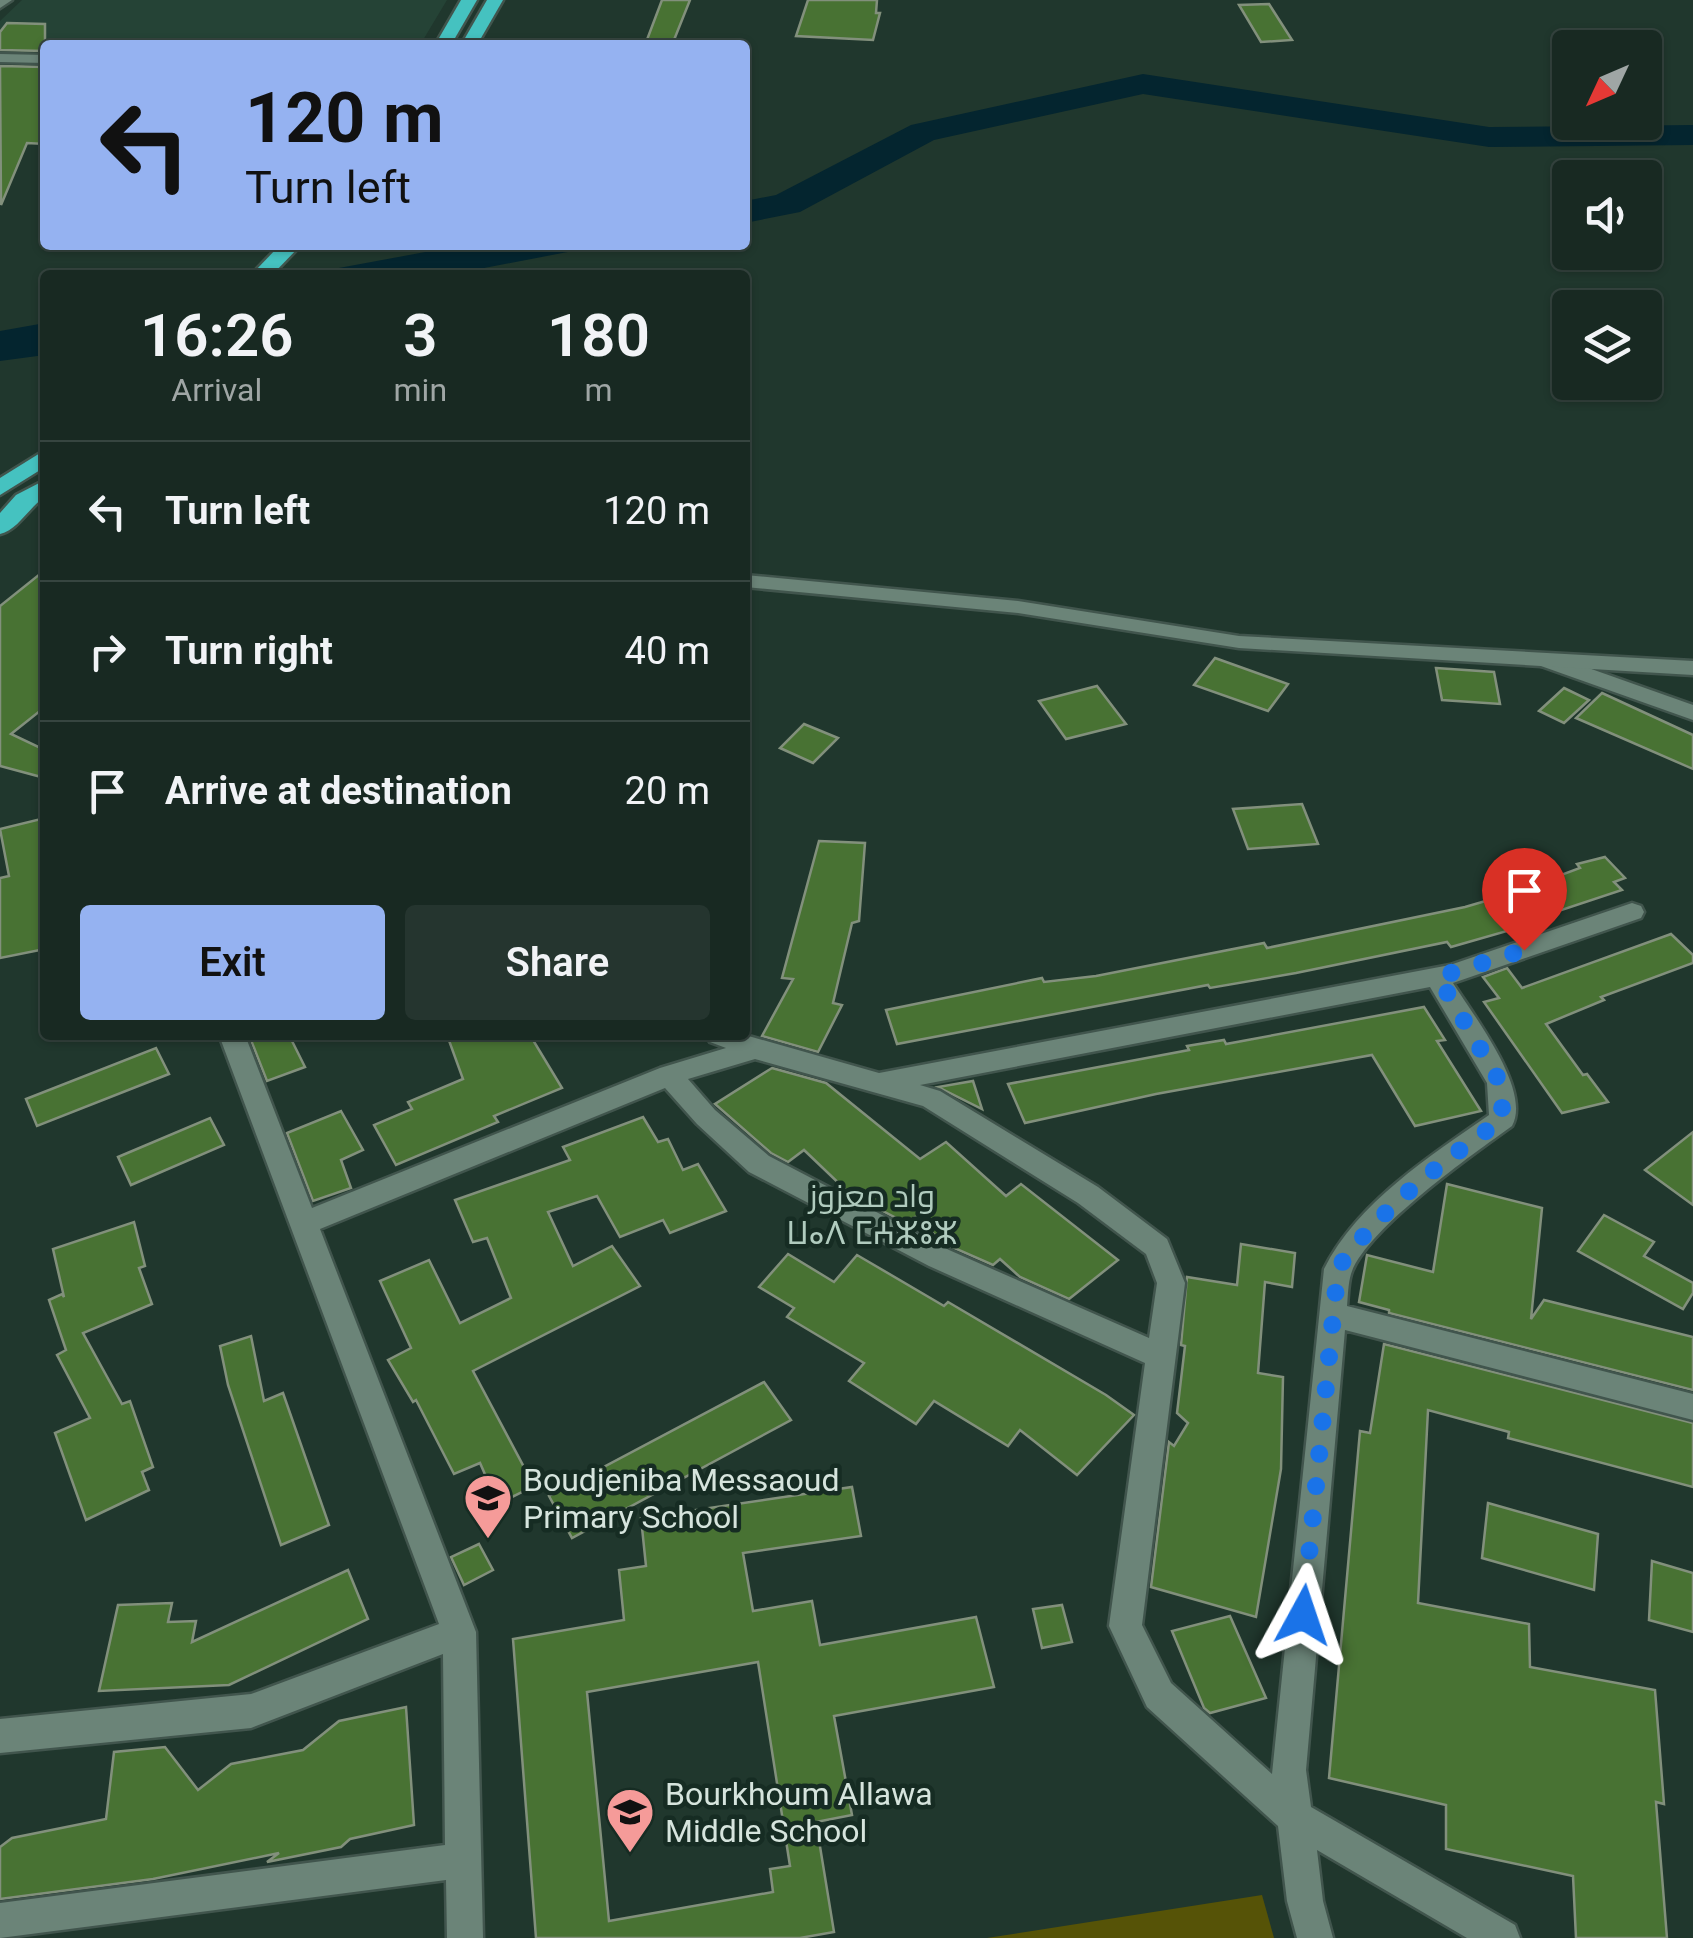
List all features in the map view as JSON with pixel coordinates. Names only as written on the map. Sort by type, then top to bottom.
[{"type":"highway","points":[[446,40],[469,0]]},
{"type":"highway","points":[[473,40],[494,0]]},
{"type":"highway","points":[[266,270],[286,250]]},
{"type":"highway","points":[[289,270],[309,250]]},
{"type":"highway","points":[[0,488],[40,460]]},
{"type":"highway","points":[[0,527],[24,500],[40,490]]},
{"type":"street","points":[[0,58],[40,60]]},
{"type":"street","points":[[750,581],[1018,607],[1239,642],[1693,668]]},
{"type":"street","points":[[1548,661],[1693,713]]},
{"type":"street","points":[[878,1083],[1438,977],[1632,912]]},
{"type":"street","points":[[1315,1938],[1305,1902],[1289,1770],[1338,1268],[1359,1239],[1451,1155],[1503,1119],[1500,1082],[1438,977]]},
{"type":"street","points":[[234,1040],[459,1632],[465,1938]]},
{"type":"street","points":[[732,1040],[931,1098],[1088,1195],[1157,1247],[1171,1282],[1126,1626],[1160,1696],[1294,1816],[1502,1938]]},
{"type":"street","points":[[303,1224],[669,1075],[755,1049]]},
{"type":"street","points":[[669,1075],[706,1117],[759,1164],[940,1258],[1162,1356]]},
{"type":"street","points":[[1332,1314],[1693,1407]]},
{"type":"street","points":[[0,1736],[251,1711],[459,1632]]},
{"type":"street","points":[[0,1920],[464,1860]]},
{"type":"shaded area","points":[[22,0],[447,0],[423,40],[40,40],[40,52],[0,51],[0,21]]},
{"type":"shaded area","points":[[1262,1895],[1274,1938],[987,1938]]},
{"type":"water","points":[[436,250],[578,250],[474,270],[328,270]]},
{"type":"water","points":[[40,324],[40,356],[0,361],[0,331]]},
{"type":"building","points":[[662,0],[690,0],[674,40],[647,40]]},
{"type":"building","points":[[808,0],[877,0],[876,13],[880,13],[873,40],[796,36]]},
{"type":"building","points":[[1269,4],[1292,40],[1261,42],[1239,5]]},
{"type":"building","points":[[7,23],[45,24],[45,40],[40,40],[40,51],[0,50],[0,32]]},
{"type":"building","points":[[0,66],[40,67],[40,144],[27,143],[1,205]]},
{"type":"building","points":[[40,574],[40,711],[11,734],[40,748],[40,777],[0,766],[0,606]]},
{"type":"building","points":[[1215,658],[1288,684],[1268,711],[1194,685]]},
{"type":"building","points":[[1436,668],[1494,672],[1500,704],[1442,700]]},
{"type":"building","points":[[1097,686],[1126,724],[1066,739],[1039,701]]},
{"type":"building","points":[[1564,688],[1589,700],[1564,723],[1539,711]]},
{"type":"building","points":[[1602,693],[1693,735],[1693,769],[1576,718]]},
{"type":"building","points":[[804,724],[838,738],[813,763],[780,748]]},
{"type":"building","points":[[1302,804],[1318,844],[1248,849],[1233,809]]},
{"type":"building","points":[[40,819],[40,950],[0,958],[0,878],[9,876],[0,829]]},
{"type":"building","points":[[819,841],[865,843],[859,921],[852,923],[833,1003],[842,1005],[818,1052],[762,1036],[793,979],[782,978]]},
{"type":"building","points":[[1605,857],[1625,878],[1614,882],[1622,890],[1528,921],[1531,924],[1451,947],[1447,942],[897,1044],[886,1010],[1042,978],[1044,982],[1096,976],[1264,943],[1267,948],[1465,907]]},
{"type":"building","points":[[1671,934],[1693,955],[1693,963],[1601,997],[1604,1000],[1546,1024],[1608,1102],[1562,1113],[1484,1002],[1499,998],[1483,977],[1507,968],[1522,988]]},
{"type":"building","points":[[1424,1007],[1445,1040],[1437,1041],[1481,1111],[1415,1126],[1372,1055],[1156,1094],[1025,1123],[1008,1084],[1189,1050],[1187,1046],[1224,1040],[1226,1044]]},
{"type":"building","points":[[251,1040],[292,1040],[305,1067],[267,1081]]},
{"type":"building","points":[[449,1040],[533,1040],[562,1088],[494,1116],[498,1122],[396,1165],[374,1125],[412,1109],[408,1102],[463,1079]]},
{"type":"building","points":[[156,1048],[169,1074],[37,1126],[26,1099]]},
{"type":"building","points":[[772,1068],[826,1083],[920,1159],[946,1142],[1006,1196],[1021,1184],[1118,1260],[1069,1299],[1020,1277],[1000,1259],[993,1265],[945,1244],[915,1217],[906,1223],[850,1194],[804,1150],[788,1162],[771,1153],[715,1104]]},
{"type":"building","points":[[973,1081],[982,1109],[938,1087]]},
{"type":"building","points":[[341,1111],[363,1150],[341,1160],[351,1188],[313,1201],[287,1133]]},
{"type":"building","points":[[643,1117],[658,1142],[668,1139],[683,1170],[698,1164],[726,1211],[670,1233],[663,1220],[620,1237],[597,1196],[548,1212],[573,1266],[612,1246],[640,1286],[473,1371],[534,1486],[498,1504],[480,1463],[454,1474],[416,1400],[413,1402],[388,1360],[411,1348],[380,1281],[429,1260],[460,1323],[511,1298],[487,1238],[473,1242],[455,1200],[570,1160],[563,1147]]},
{"type":"building","points":[[210,1118],[224,1145],[131,1185],[118,1157]]},
{"type":"building","points":[[1693,1132],[1693,1205],[1645,1170]]},
{"type":"building","points":[[1447,1184],[1542,1208],[1531,1319],[1544,1300],[1693,1337],[1693,1390],[1359,1302],[1367,1255],[1433,1272]]},
{"type":"building","points":[[1604,1215],[1654,1242],[1644,1256],[1693,1283],[1693,1293],[1683,1309],[1578,1251]]},
{"type":"building","points":[[134,1222],[145,1266],[139,1268],[152,1304],[83,1333],[122,1404],[130,1401],[153,1467],[142,1472],[149,1490],[86,1520],[55,1433],[90,1418],[57,1355],[66,1350],[49,1300],[62,1294],[64,1297],[53,1249]]},
{"type":"building","points":[[1241,1244],[1295,1253],[1292,1287],[1265,1282],[1258,1373],[1283,1377],[1281,1469],[1256,1617],[1151,1587],[1169,1442],[1174,1446],[1188,1423],[1177,1413],[1185,1346],[1181,1345],[1187,1277],[1237,1285]]},
{"type":"building","points":[[788,1254],[834,1282],[857,1255],[944,1306],[948,1302],[1134,1415],[1077,1475],[1020,1430],[1008,1446],[934,1401],[916,1424],[849,1381],[864,1363],[787,1317],[794,1308],[759,1287]]},
{"type":"building","points":[[251,1336],[264,1401],[283,1393],[329,1525],[281,1545],[228,1385],[220,1346]]},
{"type":"building","points":[[1384,1344],[1693,1423],[1693,1487],[1508,1438],[1509,1432],[1428,1410],[1418,1603],[1529,1624],[1530,1667],[1655,1690],[1664,1804],[1656,1802],[1667,1938],[1576,1938],[1573,1876],[1446,1849],[1446,1805],[1329,1778],[1360,1431],[1370,1433]]},
{"type":"building","points":[[764,1382],[791,1420],[572,1538],[549,1496]]},
{"type":"building","points":[[852,1487],[861,1536],[743,1553],[753,1611],[812,1601],[820,1645],[976,1617],[994,1687],[834,1716],[852,1815],[816,1822],[834,1932],[800,1938],[536,1938],[513,1639],[624,1620],[619,1570],[646,1566],[641,1518]],"holes":[[[758,1662],[790,1866],[770,1869],[773,1892],[609,1921],[587,1692]]]},
{"type":"building","points":[[1488,1503],[1598,1534],[1594,1590],[1482,1558]]},
{"type":"building","points":[[479,1544],[493,1570],[464,1585],[451,1557]]},
{"type":"building","points":[[1652,1561],[1693,1573],[1693,1632],[1649,1620]]},
{"type":"building","points":[[348,1570],[368,1619],[229,1685],[99,1691],[118,1605],[172,1603],[168,1622],[196,1621],[192,1642]]},
{"type":"building","points":[[1062,1605],[1072,1642],[1042,1648],[1033,1609]]},
{"type":"building","points":[[1230,1616],[1266,1698],[1210,1713],[1204,1708],[1172,1631]]},
{"type":"building","points":[[406,1707],[414,1825],[350,1839],[341,1847],[267,1862],[279,1853],[153,1879],[0,1899],[0,1847],[12,1838],[106,1819],[114,1752],[165,1747],[198,1790],[231,1764],[303,1750],[339,1721]]},
{"type":"waterway","points":[[750,211],[787,204],[923,132],[1143,84],[1489,137],[1693,135]]},
{"type":"place","name":"Boudjeniba Messaoud Primary School","points":[[488,1540]]},
{"type":"place","name":"Bourkhoum Allawa Middle School","points":[[630,1854]]},
{"type":"district","name":"واد معزوز ⵡⴰⴷ ⵎⵄⵣⵓⵣ","points":[[872,1214]]},
{"type":"route","points":[[1303,1615],[1338,1268],[1359,1239],[1451,1155],[1503,1119],[1500,1082],[1438,977],[1524,950]]}]
